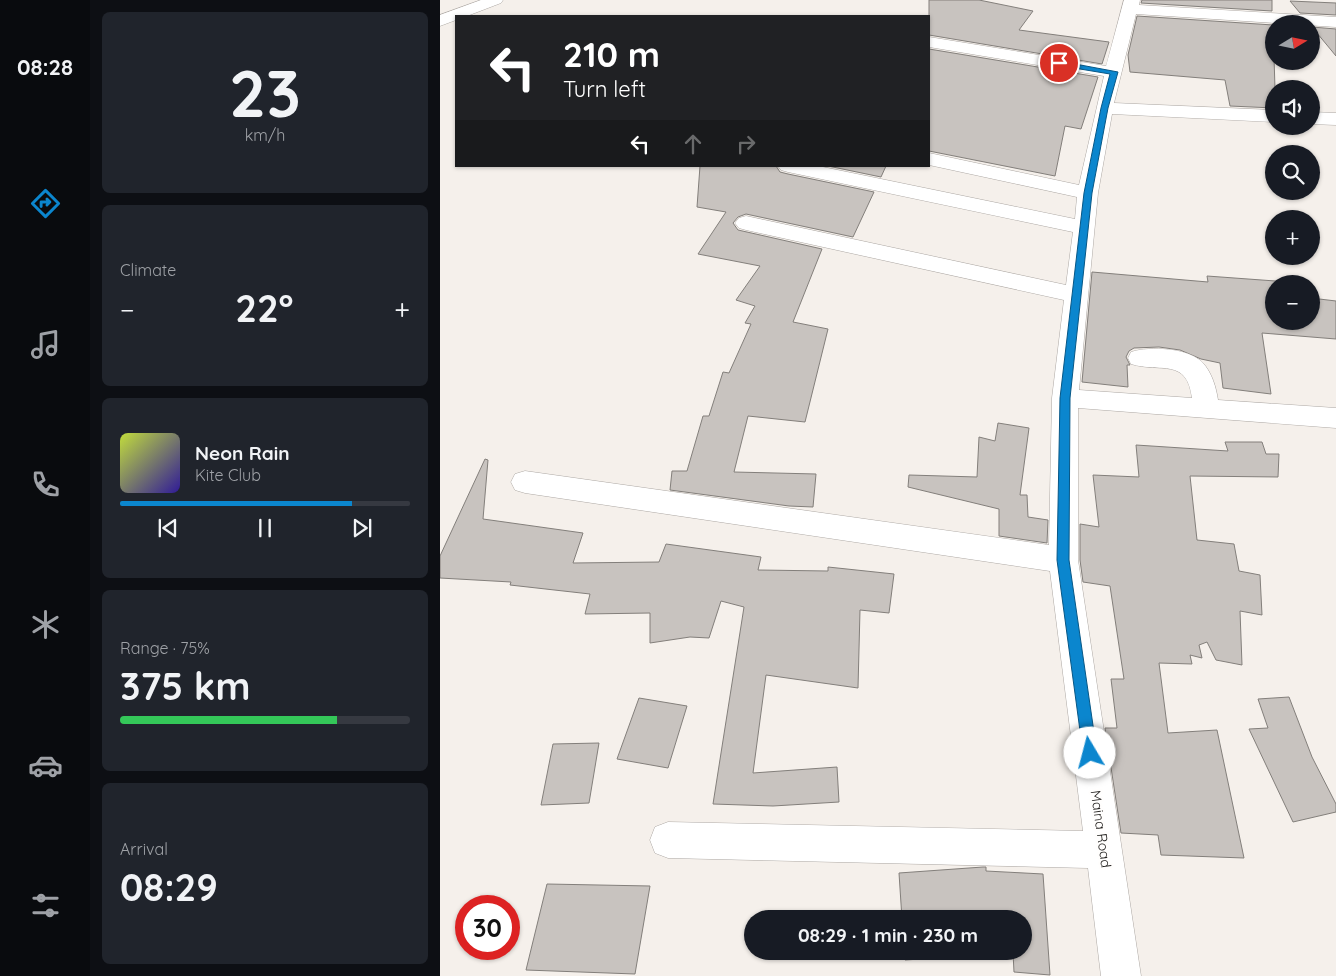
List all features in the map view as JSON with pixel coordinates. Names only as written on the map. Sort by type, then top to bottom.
[{"type":"street","points":[[456,15],[495,0]]},
{"type":"street","points":[[1131,4],[1336,22]]},
{"type":"street","name":"Maina Road","points":[[1121,976],[1063,560],[1065,398],[1088,193],[1104,108],[1131,4]]},
{"type":"street","points":[[440,21],[455,15]]},
{"type":"street","points":[[930,42],[1114,72]]},
{"type":"street","points":[[1104,108],[1265,116]]},
{"type":"street","points":[[1320,118],[1336,119]]},
{"type":"street","points":[[930,159],[1088,193]]},
{"type":"street","points":[[793,167],[1084,228]]},
{"type":"street","points":[[746,223],[1076,295]]},
{"type":"street","points":[[1140,358],[1172,359],[1193,366],[1200,375],[1206,408]]},
{"type":"street","points":[[1065,398],[1336,418]]},
{"type":"street","points":[[525,482],[1063,560]]},
{"type":"street","points":[[668,840],[1104,850]]},
{"type":"building","points":[[929,0],[979,0],[1033,11],[1019,30],[1109,42],[1102,64],[930,35]]},
{"type":"building","points":[[1142,0],[1272,0],[1272,11],[1141,3]]},
{"type":"building","points":[[1290,1],[1336,3],[1336,15],[1300,13]]},
{"type":"building","points":[[1137,16],[1265,24],[1265,70],[1274,70],[1275,80],[1265,80],[1265,108],[1230,106],[1225,80],[1130,72],[1128,55]]},
{"type":"building","points":[[1320,28],[1336,29],[1336,56],[1320,37]]},
{"type":"building","points":[[930,49],[1098,77],[1081,129],[1065,126],[1055,176],[930,151]]},
{"type":"building","points":[[700,167],[777,167],[780,172],[874,192],[853,237],[746,214],[738,217],[733,223],[738,230],[822,249],[793,322],[828,329],[805,422],[748,416],[734,472],[816,474],[813,507],[789,506],[670,490],[672,471],[687,471],[703,416],[709,416],[723,372],[729,373],[751,324],[745,323],[755,306],[736,300],[760,266],[698,254],[726,212],[697,207]]},
{"type":"building","points":[[833,167],[886,167],[881,177]]},
{"type":"building","points":[[1092,272],[1208,282],[1207,276],[1265,280],[1265,330],[1320,330],[1320,299],[1336,301],[1336,339],[1262,333],[1271,394],[1223,388],[1220,363],[1201,359],[1180,350],[1159,347],[1134,348],[1129,351],[1126,357],[1130,365],[1127,365],[1128,387],[1082,382]]},
{"type":"building","points":[[998,423],[1029,428],[1020,495],[1027,495],[1028,517],[1048,520],[1047,543],[999,536],[999,509],[908,487],[909,475],[977,477],[979,437],[995,441]]},
{"type":"building","points":[[1225,442],[1262,442],[1266,454],[1279,454],[1278,477],[1190,476],[1197,540],[1234,544],[1239,571],[1260,575],[1262,615],[1240,611],[1242,665],[1216,660],[1207,642],[1199,645],[1202,658],[1190,655],[1192,664],[1159,663],[1168,733],[1217,730],[1244,858],[1161,855],[1158,835],[1121,833],[1105,728],[1117,728],[1111,679],[1124,679],[1110,586],[1083,582],[1080,560],[1080,524],[1099,527],[1093,475],[1139,477],[1136,445],[1228,451]]},
{"type":"building","points":[[485,459],[488,460],[483,519],[583,533],[573,563],[659,562],[666,544],[761,557],[758,570],[828,571],[828,567],[894,574],[889,613],[860,610],[858,688],[766,675],[753,773],[837,767],[839,802],[773,806],[713,804],[744,607],[721,601],[709,638],[690,637],[650,643],[650,613],[585,614],[590,594],[510,585],[511,582],[440,578],[440,556]]},
{"type":"building","points":[[1289,697],[1312,757],[1336,804],[1336,812],[1293,822],[1249,729],[1268,728],[1258,699]]},
{"type":"building","points":[[639,698],[687,706],[668,768],[617,759]]},
{"type":"building","points":[[599,743],[589,803],[541,805],[553,744]]},
{"type":"building","points":[[986,867],[986,871],[1043,874],[1050,975],[1014,972],[1013,960],[1032,960],[1032,910],[901,910],[899,873]]},
{"type":"building","points":[[547,884],[650,886],[635,974],[526,970]]},
{"type":"route","points":[[1059,63],[1114,72],[1104,108],[1088,193],[1065,398],[1063,560],[1090,753]]}]
